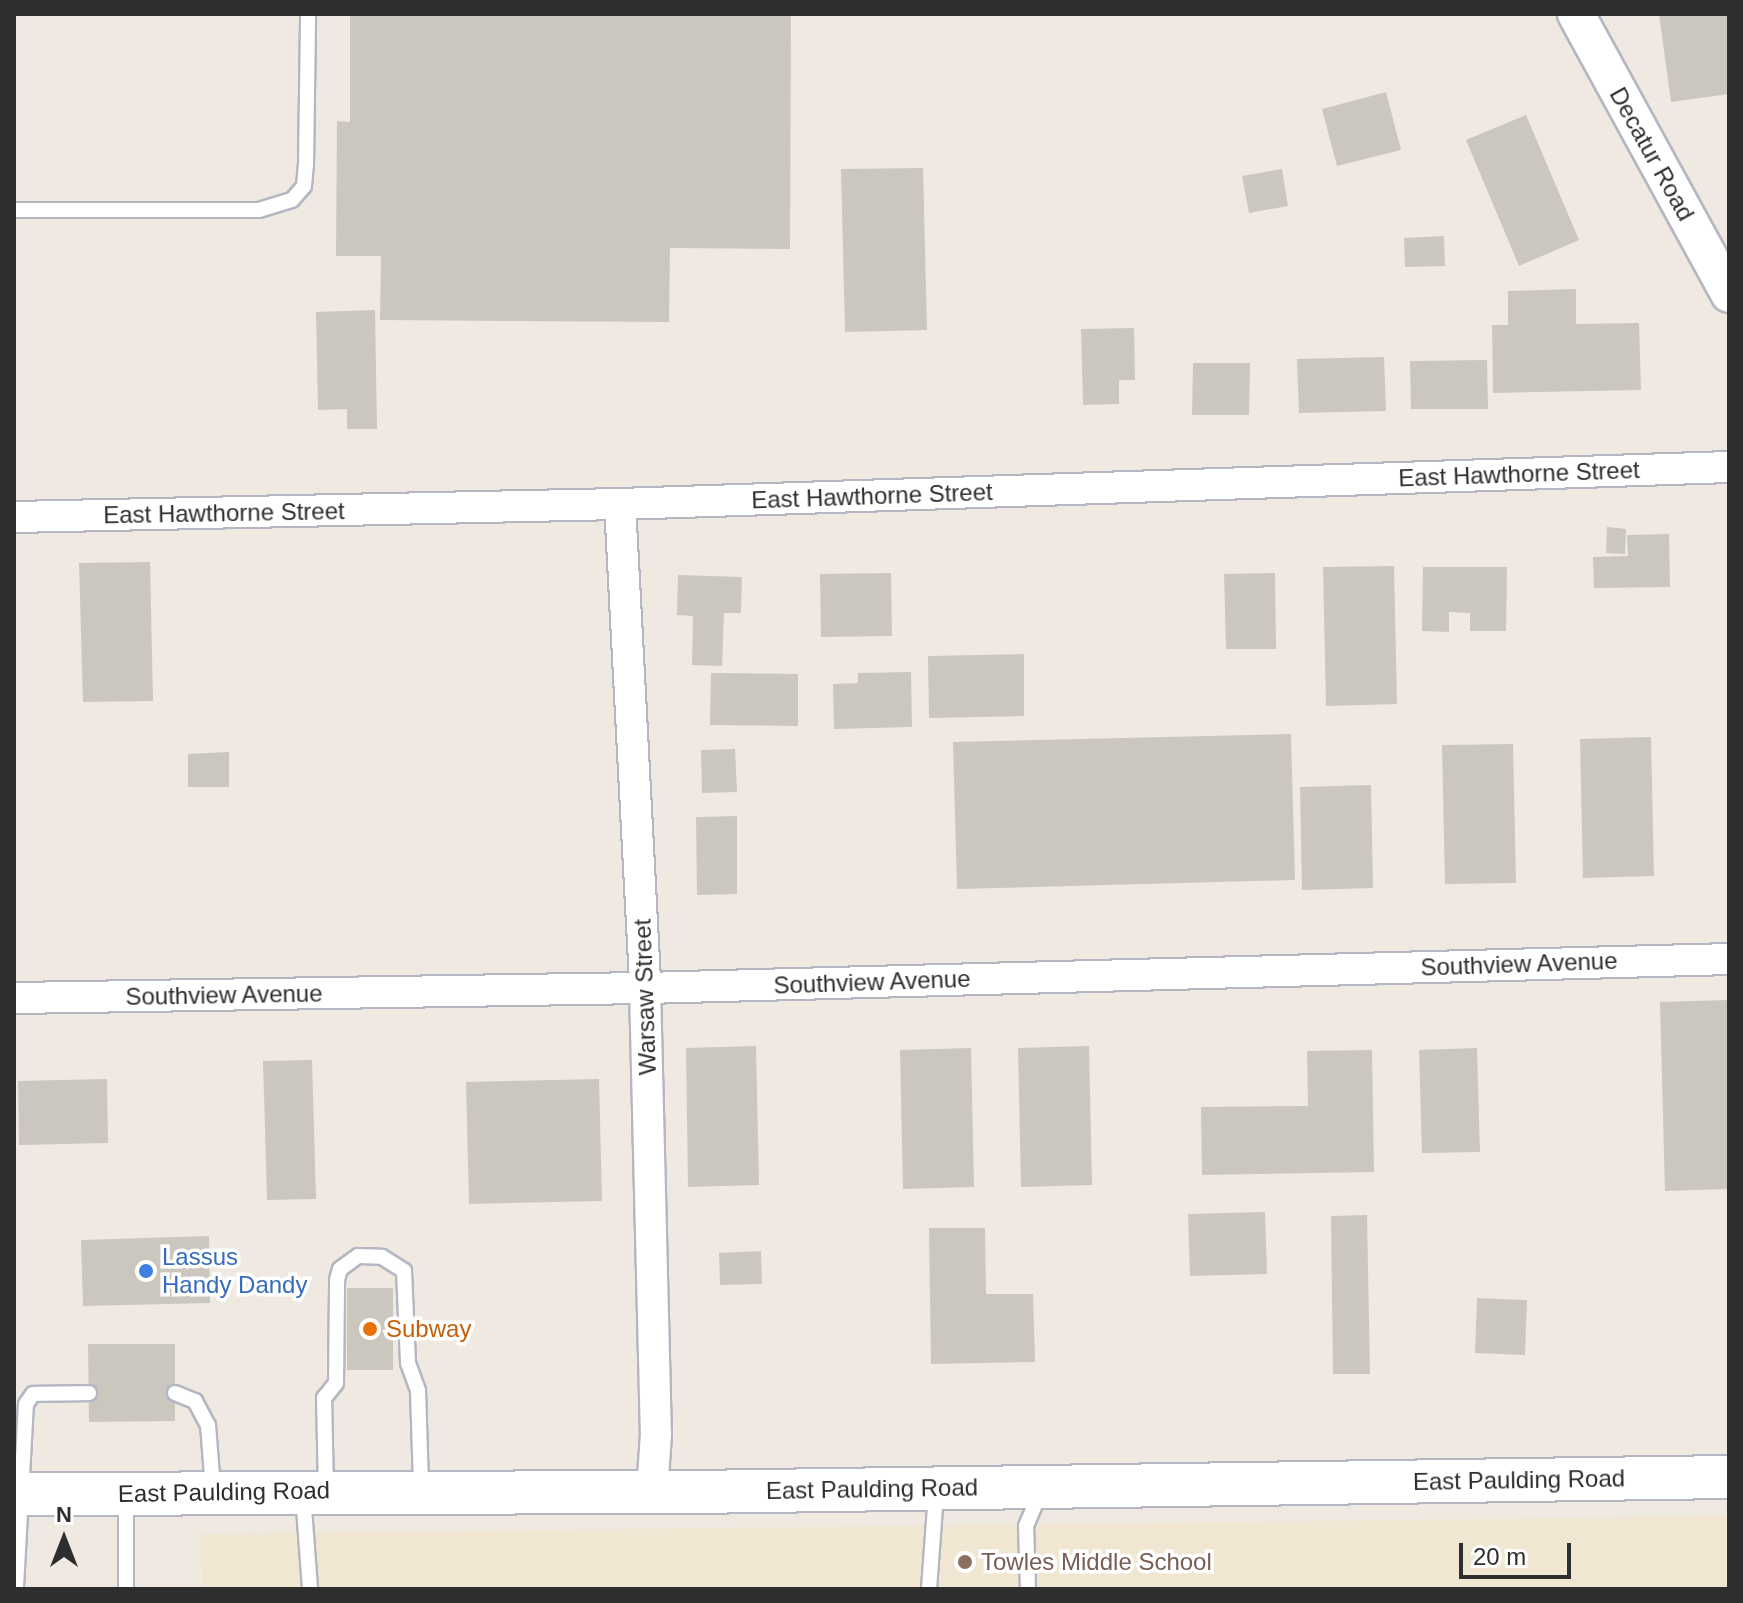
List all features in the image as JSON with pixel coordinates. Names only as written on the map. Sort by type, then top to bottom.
[{"type":"main road","name":"East Paulding Road","points":[[17,1494],[652,1491],[1729,1477]]},
{"type":"street","name":"Decatur Road","points":[[1576,14],[1729,294]]},
{"type":"street","name":"East Hawthorne Street","points":[[14,517],[620,504],[1729,467]]},
{"type":"street","name":"Warsaw Street","points":[[620,504],[645,988],[656,1434],[652,1491]]},
{"type":"street","name":"Southview Avenue","points":[[14,998],[645,988],[1729,959]]},
{"type":"lane","points":[[14,210],[259,210],[292,200],[304,186],[306,165],[308,14]]},
{"type":"lane","points":[[310,1589],[314,1491],[324,1398],[336,1383],[337,1280],[340,1269],[358,1256],[382,1257],[404,1271],[408,1363],[418,1390],[421,1490]]},
{"type":"lane","points":[[16,1587],[17,1494],[26,1404],[33,1394],[89,1393]]},
{"type":"lane","points":[[175,1393],[195,1401],[208,1425],[213,1493]]},
{"type":"lane","points":[[1028,1589],[1026,1526],[1043,1487]]},
{"type":"lane","points":[[929,1589],[937,1488]]},
{"type":"lane","points":[[126,1493],[126,1587]]},
{"type":"shaded area","name":"Towles Middle School","points":[[1729,1516],[1729,1589],[202,1589],[201,1534]]},
{"type":"building","points":[[350,14],[791,14],[790,249],[670,248],[669,322],[380,320],[381,256],[336,256],[337,121],[350,122]]},
{"type":"building","points":[[1659,14],[1729,14],[1729,94],[1671,102]]},
{"type":"building","points":[[1386,92],[1401,150],[1337,166],[1322,109]]},
{"type":"building","points":[[1526,115],[1579,240],[1519,266],[1466,140]]},
{"type":"building","points":[[923,168],[927,330],[845,332],[841,169]]},
{"type":"building","points":[[1282,169],[1288,206],[1249,213],[1242,176]]},
{"type":"building","points":[[1444,236],[1445,266],[1405,267],[1404,238]]},
{"type":"building","points":[[1576,289],[1576,324],[1639,323],[1641,390],[1493,393],[1492,325],[1508,325],[1508,291]]},
{"type":"building","points":[[375,310],[377,429],[347,429],[347,409],[318,410],[316,312]]},
{"type":"building","points":[[1134,328],[1135,380],[1119,380],[1119,404],[1083,405],[1081,329]]},
{"type":"building","points":[[1384,357],[1386,411],[1299,413],[1297,359]]},
{"type":"building","points":[[1487,360],[1488,409],[1411,409],[1410,361]]},
{"type":"building","points":[[1193,363],[1250,363],[1249,415],[1192,415]]},
{"type":"building","points":[[1607,527],[1626,529],[1625,554],[1606,553]]},
{"type":"building","points":[[1669,534],[1670,587],[1594,588],[1593,557],[1628,556],[1627,535]]},
{"type":"building","points":[[150,562],[153,701],[83,702],[79,563]]},
{"type":"building","points":[[1394,566],[1397,704],[1326,706],[1323,567]]},
{"type":"building","points":[[1423,567],[1507,567],[1506,631],[1470,631],[1470,613],[1449,612],[1449,632],[1422,631]]},
{"type":"building","points":[[891,573],[892,636],[821,637],[820,574]]},
{"type":"building","points":[[1275,573],[1276,649],[1226,649],[1224,574]]},
{"type":"building","points":[[678,575],[742,577],[741,613],[724,613],[722,666],[692,665],[693,616],[677,615]]},
{"type":"building","points":[[1024,654],[1024,716],[929,718],[928,656]]},
{"type":"building","points":[[911,672],[912,727],[834,729],[833,684],[858,683],[858,673]]},
{"type":"building","points":[[711,673],[798,674],[798,726],[710,725]]},
{"type":"building","points":[[1291,734],[1295,880],[957,889],[953,742]]},
{"type":"building","points":[[1651,737],[1654,876],[1583,878],[1580,739]]},
{"type":"building","points":[[1513,744],[1516,883],[1445,884],[1442,745]]},
{"type":"building","points":[[735,749],[737,792],[702,793],[701,750]]},
{"type":"building","points":[[229,752],[229,787],[188,787],[188,754]]},
{"type":"building","points":[[1371,785],[1373,888],[1302,890],[1300,787]]},
{"type":"building","points":[[737,816],[737,894],[697,895],[696,817]]},
{"type":"building","points":[[1729,1000],[1729,1189],[1665,1191],[1660,1002]]},
{"type":"building","points":[[756,1046],[759,1185],[688,1187],[686,1048]]},
{"type":"building","points":[[1089,1046],[1092,1185],[1021,1187],[1018,1048]]},
{"type":"building","points":[[971,1048],[974,1187],[903,1189],[900,1050]]},
{"type":"building","points":[[1477,1048],[1480,1152],[1422,1153],[1419,1050]]},
{"type":"building","points":[[1372,1050],[1374,1172],[1202,1175],[1201,1107],[1308,1106],[1307,1051]]},
{"type":"building","points":[[312,1060],[316,1199],[267,1200],[263,1061]]},
{"type":"building","points":[[107,1079],[108,1143],[19,1145],[18,1081]]},
{"type":"building","points":[[599,1079],[602,1201],[469,1204],[466,1082]]},
{"type":"building","points":[[1265,1212],[1267,1274],[1190,1276],[1188,1214]]},
{"type":"building","points":[[1367,1215],[1370,1374],[1333,1374],[1331,1216]]},
{"type":"building","points":[[929,1228],[985,1228],[986,1294],[1033,1294],[1035,1362],[931,1364]]},
{"type":"building","name":"Lassus Handy Dandy","points":[[209,1236],[210,1303],[83,1306],[81,1240]]},
{"type":"building","points":[[761,1251],[762,1284],[720,1285],[719,1253]]},
{"type":"building","name":"Subway","points":[[347,1288],[393,1288],[393,1370],[347,1370]]},
{"type":"building","points":[[1477,1298],[1527,1300],[1525,1355],[1475,1353]]},
{"type":"building","name":"Lassus Handy Dandy","points":[[88,1344],[175,1344],[175,1421],[89,1422]]},
{"type":"place","name":"Lassus Handy Dandy","points":[[146,1271]]},
{"type":"place","name":"Subway","points":[[370,1329]]},
{"type":"place","name":"Towles Middle School","points":[[965,1562]]}]
